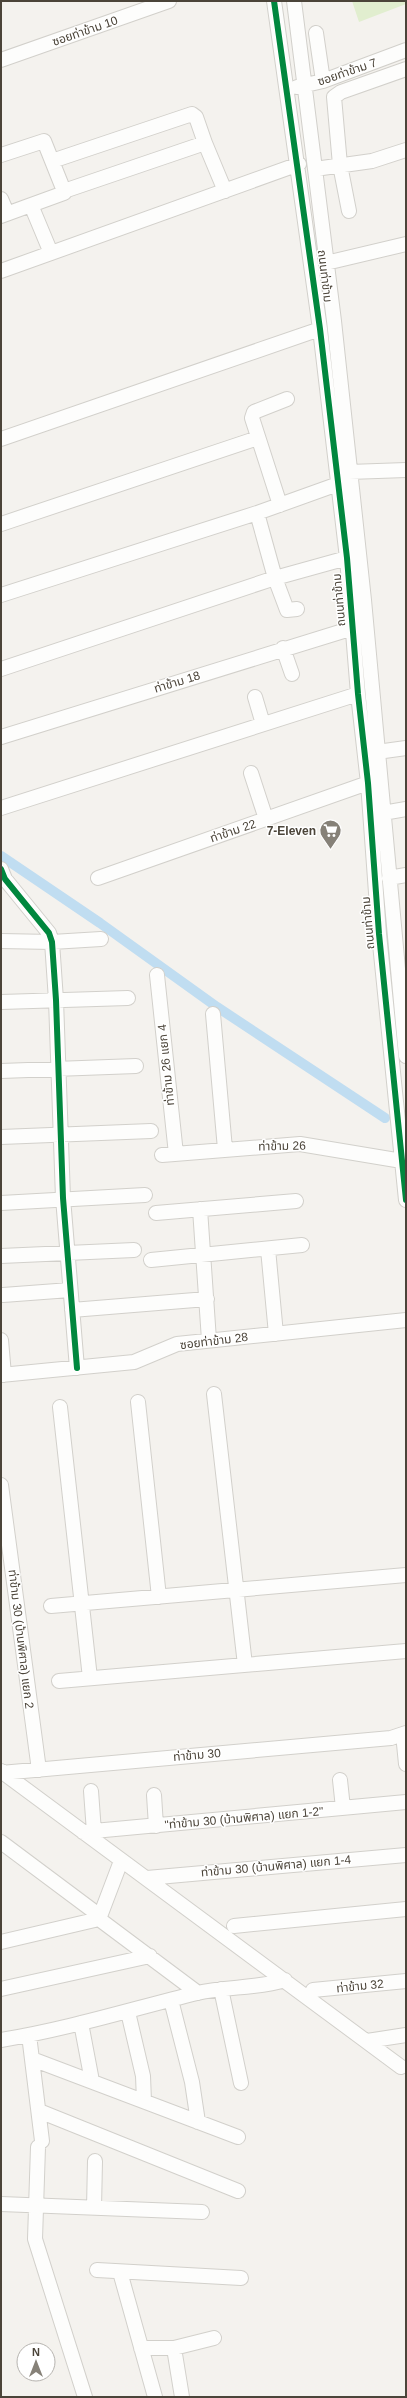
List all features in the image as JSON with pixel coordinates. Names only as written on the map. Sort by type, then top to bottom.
[{"type":"street","name":"ซอยท่าข้าม 10","points":[[1,60],[169,1]]},
{"type":"street","name":"ถนนท่าข้าม","points":[[274,1],[286,89],[299,164],[347,558],[358,694],[368,783],[379,928],[406,1200]]},
{"type":"street","name":"ถนนท่าข้าม","points":[[294,1],[326,263],[364,600],[406,1056]]},
{"type":"street","points":[[316,33],[323,81]]},
{"type":"street","name":"ซอยท่าข้าม 7","points":[[286,89],[323,81],[402,52]]},
{"type":"street","points":[[349,211],[340,165],[334,97],[341,92],[405,70],[402,52]]},
{"type":"street","points":[[52,161],[190,114],[196,117],[225,191]]},
{"type":"street","points":[[1,155],[41,141],[45,143],[64,191]]},
{"type":"street","points":[[1,199],[4,215],[64,193],[64,191],[205,143]]},
{"type":"street","points":[[315,169],[372,161],[406,150]]},
{"type":"street","points":[[1,272],[299,164]]},
{"type":"street","points":[[31,205],[51,253]]},
{"type":"street","points":[[326,263],[406,244]]},
{"type":"street","points":[[1,439],[320,329]]},
{"type":"street","points":[[280,505],[252,418],[254,412],[287,399]]},
{"type":"street","points":[[1,524],[258,438]]},
{"type":"street","points":[[349,472],[406,470]]},
{"type":"street","points":[[1,595],[257,513],[338,484]]},
{"type":"street","points":[[257,513],[275,578],[287,610],[297,609]]},
{"type":"street","points":[[1,669],[275,578],[347,558]]},
{"type":"street","name":"ท่าข้าม 18","points":[[1,737],[283,648],[353,628]]},
{"type":"street","points":[[283,648],[292,674]]},
{"type":"street","points":[[1,808],[358,694]]},
{"type":"street","points":[[255,697],[263,724]]},
{"type":"street","points":[[377,752],[406,748]]},
{"type":"street","points":[[251,773],[266,819]]},
{"type":"street","name":"ท่าข้าม 22","points":[[98,878],[368,783]]},
{"type":"street","points":[[383,813],[406,809]]},
{"type":"street","points":[[389,878],[406,875]]},
{"type":"street","points":[[2,876],[49,933],[52,942],[56,1000],[63,1198],[77,1368]]},
{"type":"street","points":[[379,928],[393,926]]},
{"type":"street","points":[[1,941],[52,942],[101,938]]},
{"type":"street","name":"ท่าข้าม 26 แยก 4","points":[[156,975],[169,1154]]},
{"type":"street","points":[[1,1002],[128,998]]},
{"type":"street","points":[[213,1014],[225,1149]]},
{"type":"street","points":[[1,1071],[136,1066]]},
{"type":"street","points":[[1,1137],[151,1131]]},
{"type":"street","name":"ท่าข้าม 26","points":[[169,1154],[300,1144],[402,1161]]},
{"type":"street","points":[[1,1203],[63,1198],[145,1196]]},
{"type":"street","points":[[156,1213],[296,1201]]},
{"type":"street","points":[[200,1209],[209,1340]]},
{"type":"street","points":[[151,1260],[302,1245]]},
{"type":"street","points":[[268,1249],[276,1334]]},
{"type":"street","points":[[1,1256],[134,1250]]},
{"type":"street","points":[[2,1295],[70,1290]]},
{"type":"street","points":[[72,1310],[207,1299]]},
{"type":"street","name":"ซอยท่าข้าม 28","points":[[3,1375],[134,1362],[148,1358],[177,1344],[406,1320]]},
{"type":"street","points":[[1,1340],[3,1375]]},
{"type":"street","points":[[214,1394],[245,1665]]},
{"type":"street","points":[[138,1402],[159,1597]]},
{"type":"street","points":[[60,1407],[83,1603],[90,1678]]},
{"type":"street","name":"ท่าข้าม 30 (บ้านพิศาล) แยก 2","points":[[1,1485],[39,1770]]},
{"type":"street","points":[[51,1606],[406,1574]]},
{"type":"street","points":[[59,1681],[406,1651]]},
{"type":"street","points":[[402,1737],[406,1764]]},
{"type":"street","name":"ท่าข้าม 30","points":[[2,1773],[402,1737]]},
{"type":"street","points":[[2,1773],[88,1832],[121,1861],[147,1878],[401,2067]]},
{"type":"street","points":[[340,1780],[343,1808]]},
{"type":"street","points":[[88,1832],[91,1791]]},
{"type":"street","points":[[154,1795],[156,1826]]},
{"type":"street","name":"\"ท่าข้าม 30 (บ้านพิศาล) แยก 1-2\"","points":[[88,1832],[406,1802]]},
{"type":"street","points":[[1,1842],[198,1993]]},
{"type":"street","name":"ท่าข้าม 30 (บ้านพิศาล) แยก 1-4","points":[[147,1878],[406,1855]]},
{"type":"street","points":[[100,1918],[121,1861]]},
{"type":"street","points":[[234,1926],[406,1909]]},
{"type":"street","points":[[1,1942],[100,1918]]},
{"type":"street","points":[[1,1989],[150,1956]]},
{"type":"street","points":[[1,2040],[128,2012],[198,1993],[221,1989],[259,1987],[285,1980]]},
{"type":"street","name":"ท่าข้าม 32","points":[[313,1990],[406,1981]]},
{"type":"street","points":[[221,1989],[241,2083]]},
{"type":"street","points":[[171,2000],[192,2082],[198,2122]]},
{"type":"street","points":[[128,2012],[143,2076],[144,2101]]},
{"type":"street","points":[[81,2023],[92,2081]]},
{"type":"street","points":[[29,2035],[39,2112],[40,2144],[35,2206],[35,2239],[85,2397]]},
{"type":"street","points":[[367,2041],[406,2035]]},
{"type":"street","points":[[32,2058],[238,2137]]},
{"type":"street","points":[[39,2112],[238,2191]]},
{"type":"street","points":[[94,2208],[95,2162]]},
{"type":"street","points":[[1,2204],[202,2212]]},
{"type":"street","points":[[97,2270],[241,2278]]},
{"type":"street","points":[[120,2272],[155,2397]]},
{"type":"street","points":[[141,2348],[174,2348],[214,2338]]},
{"type":"street","points":[[174,2348],[182,2397]]},
{"type":"green space","points":[[352,1],[406,1],[406,4],[359,22]]},
{"type":"waterway","points":[[1,856],[100,923],[217,1007],[385,1118]]},
{"type":"cycle path","points":[[274,1],[320,329],[347,558],[358,694],[368,783],[379,934],[406,1200]]},
{"type":"cycle path","points":[[1,869],[5,879],[49,933],[52,942],[56,1000],[63,1198],[77,1368]]},
{"type":"place","name":"7-Eleven","points":[[331,850]]}]
